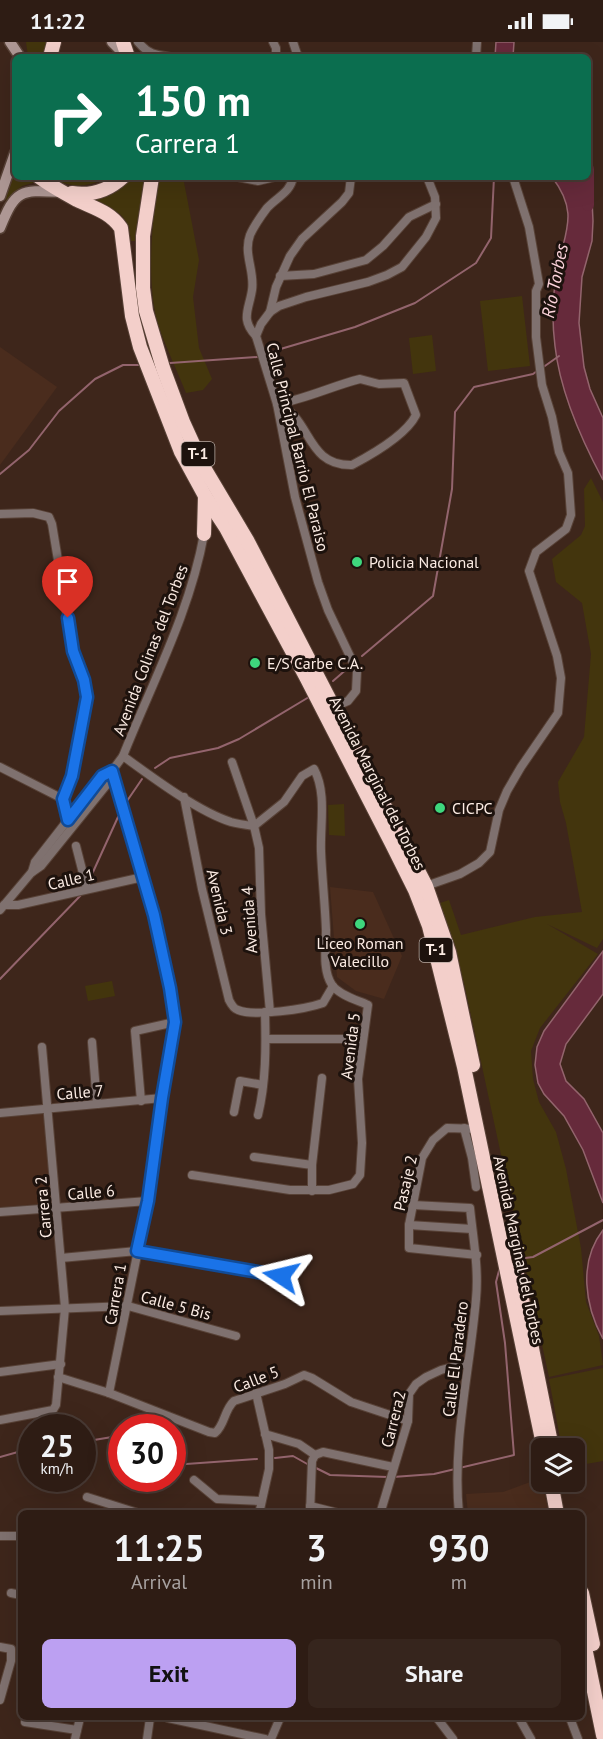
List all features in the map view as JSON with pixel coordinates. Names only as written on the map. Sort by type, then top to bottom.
[{"type":"highway","name":"T-1","points":[[44,180],[64,192]]},
{"type":"highway","points":[[64,192],[91,195],[120,180]]},
{"type":"highway","name":"Avenida Marginal del Torbes","points":[[152,180],[143,236],[143,288],[146,311],[163,368],[183,422],[203,466],[247,540],[429,926],[448,1000],[471,1128],[484,1169],[542,1438]]},
{"type":"highway","name":"Avenida Marginal del Torbes","points":[[64,192],[107,213],[121,228],[132,316],[140,347],[182,452],[426,886],[440,922],[457,985],[535,1355],[550,1438]]},
{"type":"highway","points":[[204,534],[205,496]]},
{"type":"highway","points":[[204,534],[218,526],[226,528]]},
{"type":"highway","points":[[553,1492],[556,1510]]},
{"type":"highway","points":[[561,1492],[565,1510]]},
{"type":"highway","points":[[585,1607],[603,1690]]},
{"type":"highway","points":[[585,1648],[603,1735]]},
{"type":"street","points":[[112,42],[125,54]]},
{"type":"street","points":[[138,42],[150,54]]},
{"type":"street","points":[[0,196],[12,162]]},
{"type":"street","points":[[256,336],[247,327],[246,319],[253,287],[247,252],[249,237],[268,207],[290,188],[292,180]]},
{"type":"street","name":"Calle Principal Barrio El Paraiso","points":[[329,710],[348,701],[356,691],[357,671],[328,610],[318,582],[295,498],[277,404],[256,336],[270,312],[280,276],[290,256],[302,239],[342,202],[349,193],[351,180]]},
{"type":"street","points":[[270,312],[306,297],[387,275],[402,267],[436,218],[436,204],[428,180]]},
{"type":"street","points":[[426,886],[460,874],[485,858],[490,852],[499,810],[507,791],[553,722],[561,698],[558,656],[530,571],[536,552],[566,529],[572,515],[570,490],[568,473],[559,452],[552,417],[542,385],[536,337],[536,291],[539,284],[527,219],[514,180]]},
{"type":"street","points":[[0,228],[9,205],[18,196],[32,191],[64,192]]},
{"type":"street","points":[[280,276],[314,274],[366,260],[384,246],[409,217],[436,204]]},
{"type":"street","points":[[360,379],[379,384],[404,383],[416,415],[414,420],[395,438],[363,459],[347,465],[330,461],[324,457],[316,450],[288,408],[277,404],[297,401],[340,384],[360,379]]},
{"type":"street","points":[[0,514],[41,514],[49,517],[52,524],[73,651],[84,680],[87,697],[72,776],[63,799],[68,820]]},
{"type":"street","name":"Avenida Colinas del Torbes","points":[[2,908],[31,873],[41,866],[108,783],[112,771],[123,756],[175,633],[200,561],[204,534]]},
{"type":"street","points":[[123,756],[184,797],[232,822],[254,826],[284,802],[302,776],[314,769],[320,779],[326,962],[333,986],[323,1003],[267,1012]]},
{"type":"street","name":"Avenida 4","points":[[232,762],[254,826],[259,848],[267,1012],[263,1085],[258,1115]]},
{"type":"street","points":[[0,766],[63,799]]},
{"type":"street","name":"Avenida Colinas del Torbes","points":[[31,873],[35,862],[102,776],[112,771]]},
{"type":"street","name":"Carrera 1","points":[[109,1393],[148,1201],[175,1022],[166,968],[144,877],[112,771]]},
{"type":"street","name":"Avenida 3","points":[[184,797],[229,1000],[236,1010],[267,1012]]},
{"type":"street","points":[[76,846],[87,889]]},
{"type":"street","name":"Calle 1","points":[[2,908],[144,877]]},
{"type":"street","name":"Avenida 5","points":[[192,1175],[290,1190],[312,1191],[329,1190],[353,1184],[360,1175],[362,1143],[358,1079],[368,1005],[333,986]]},
{"type":"street","points":[[141,1101],[135,1031],[175,1022]]},
{"type":"street","points":[[266,1039],[363,1039]]},
{"type":"street","points":[[92,1042],[97,1104]]},
{"type":"street","name":"Carrera 2","points":[[0,1420],[53,1410],[56,1405],[61,1364],[65,1308],[42,1047]]},
{"type":"street","points":[[312,1191],[312,1165],[322,1078]]},
{"type":"street","points":[[234,1112],[240,1081],[263,1085]]},
{"type":"street","name":"Calle 7","points":[[0,1113],[162,1098]]},
{"type":"street","name":"Pasaje 2","points":[[471,1128],[447,1128],[433,1140],[422,1158],[409,1225],[409,1248],[477,1255]]},
{"type":"street","points":[[471,1128],[476,1187]]},
{"type":"street","points":[[254,1157],[312,1165]]},
{"type":"street","name":"Calle 6","points":[[0,1212],[148,1201]]},
{"type":"street","name":"Calle El Paradero","points":[[413,1205],[470,1208],[477,1255],[476,1298],[467,1363],[457,1482],[459,1510]]},
{"type":"street","points":[[409,1225],[472,1229]]},
{"type":"street","points":[[61,1258],[137,1251],[281,1276]]},
{"type":"street","name":"Calle 5 Bis","points":[[0,1311],[128,1306],[236,1335]]},
{"type":"street","name":"Carrera2","points":[[381,1510],[408,1420],[409,1394],[416,1384],[441,1370],[467,1363]]},
{"type":"street","points":[[0,1372],[61,1364]]},
{"type":"street","name":"Calle 5","points":[[58,1377],[109,1393],[215,1433],[219,1430],[230,1404],[303,1375],[351,1402],[408,1420]]},
{"type":"street","points":[[256,1393],[268,1450],[269,1469],[259,1510]]},
{"type":"street","points":[[265,1434],[299,1444],[315,1455]]},
{"type":"street","points":[[310,1510],[312,1461],[315,1455],[323,1452],[393,1467]]},
{"type":"street","points":[[194,1480],[217,1498],[260,1501]]},
{"type":"street","points":[[87,1497],[128,1510]]},
{"type":"street","points":[[0,1536],[18,1536]]},
{"type":"street","points":[[11,1593],[18,1594]]},
{"type":"street","points":[[0,1647],[12,1650],[0,1700]]},
{"type":"street","points":[[75,1739],[80,1720]]},
{"type":"street","points":[[147,1739],[150,1720]]},
{"type":"street","points":[[177,1720],[265,1739]]},
{"type":"street","points":[[271,1739],[279,1720]]},
{"type":"street","points":[[439,1720],[453,1739]]},
{"type":"street","points":[[520,1720],[531,1739]]},
{"type":"street","points":[[571,1720],[578,1739]]},
{"type":"street","points":[[25,1722],[77,1730]]},
{"type":"shaded area","points":[[26,42],[50,42],[47,54],[28,54]]},
{"type":"shaded area","points":[[496,42],[514,42],[513,54],[495,54]]},
{"type":"shaded area","points":[[12,180],[34,180],[36,182],[22,186],[5,201]]},
{"type":"shaded area","points":[[58,180],[102,180],[78,186]]},
{"type":"shaded area","points":[[128,180],[145,180],[135,241],[131,241],[124,218],[114,210],[90,201],[120,189]]},
{"type":"shaded area","points":[[159,180],[184,180],[199,260],[193,297],[199,348],[212,379],[203,390],[186,393],[158,324],[154,308],[151,271],[154,212]]},
{"type":"shaded area","points":[[554,180],[584,180],[592,200],[592,241],[582,277],[579,323],[584,367],[590,389],[603,418],[603,480],[573,415],[562,381],[555,346],[553,300],[568,224],[566,202]]},
{"type":"shaded area","points":[[522,296],[530,366],[488,371],[480,301]]},
{"type":"shaded area","points":[[432,335],[436,371],[413,374],[409,338]]},
{"type":"shaded area","points":[[0,347],[57,387],[0,465]]},
{"type":"shaded area","points":[[591,478],[603,502],[603,939],[597,948],[547,924],[598,954],[540,1028],[531,1051],[533,1079],[539,1102],[556,1132],[566,1169],[581,1248],[586,1302],[599,1336],[603,1365],[549,1377],[464,983],[440,903],[449,900],[461,935],[535,917],[582,912],[558,782],[584,737],[591,654],[582,603],[556,582],[552,559],[581,535],[585,526],[584,489]]},
{"type":"shaded area","points":[[344,804],[345,836],[329,835],[328,805]]},
{"type":"shaded area","name":"Liceo Roman Valecillo","points":[[330,887],[373,892],[402,956],[384,999],[356,991],[337,977]]},
{"type":"shaded area","points":[[603,951],[603,994],[566,1044],[560,1064],[566,1081],[584,1099],[603,1133],[603,1203],[583,1150],[564,1116],[544,1094],[538,1083],[535,1065],[537,1047],[544,1031]]},
{"type":"shaded area","points":[[112,981],[115,996],[88,1001],[85,986]]},
{"type":"shaded area","points":[[43,1112],[52,1203],[0,1207],[0,1117]]},
{"type":"shaded area","points":[[603,1230],[603,1339],[588,1298],[587,1270],[595,1243]]},
{"type":"shaded area","points":[[603,1368],[603,1461],[585,1464],[585,1438],[560,1438],[549,1379]]},
{"type":"shaded area","points":[[531,1482],[531,1492],[544,1492],[548,1510],[468,1510],[466,1494],[503,1492]]},
{"type":"waterway","points":[[267,353],[355,327],[415,303],[476,263],[491,238],[494,180]]},
{"type":"waterway","name":"Río Torbes","points":[[588,180],[588,205]]},
{"type":"waterway","points":[[542,368],[559,356]]},
{"type":"waterway","points":[[170,363],[257,357]]},
{"type":"waterway","points":[[0,474],[29,450],[59,411],[95,379],[123,365],[140,365]]},
{"type":"waterway","points":[[362,656],[433,596],[452,489],[455,412],[474,387],[533,374],[537,371]]},
{"type":"waterway","points":[[333,681],[348,668]]},
{"type":"waterway","points":[[155,768],[170,758],[218,748],[239,739],[309,697]]},
{"type":"waterway","points":[[127,801],[142,779]]},
{"type":"waterway","points":[[88,883],[118,817]]},
{"type":"waterway","points":[[0,979],[82,894]]},
{"type":"waterway","points":[[510,1260],[533,1257],[603,1220]]},
{"type":"waterway","points":[[393,1477],[434,1474],[514,1455],[505,1343],[496,1282],[500,1267]]},
{"type":"waterway","points":[[96,1440],[108,1438]]},
{"type":"waterway","points":[[0,1457],[18,1452]]},
{"type":"waterway","points":[[275,1458],[293,1456],[309,1465]]},
{"type":"waterway","points":[[186,1464],[257,1459]]},
{"type":"waterway","points":[[314,1467],[330,1475],[388,1477]]},
{"type":"place","name":"Policia Nacional","points":[[357,562]]},
{"type":"place","name":"E/S Carbe C.A.","points":[[255,663]]},
{"type":"place","name":"CICPC","points":[[440,808]]},
{"type":"place","name":"Liceo Roman Valecillo","points":[[360,924]]},
{"type":"route","points":[[68,618],[73,651],[84,680],[87,697],[72,776],[63,799],[65,810],[68,820],[102,776],[112,771],[154,915],[175,1022],[148,1201],[137,1251],[281,1276]]}]
